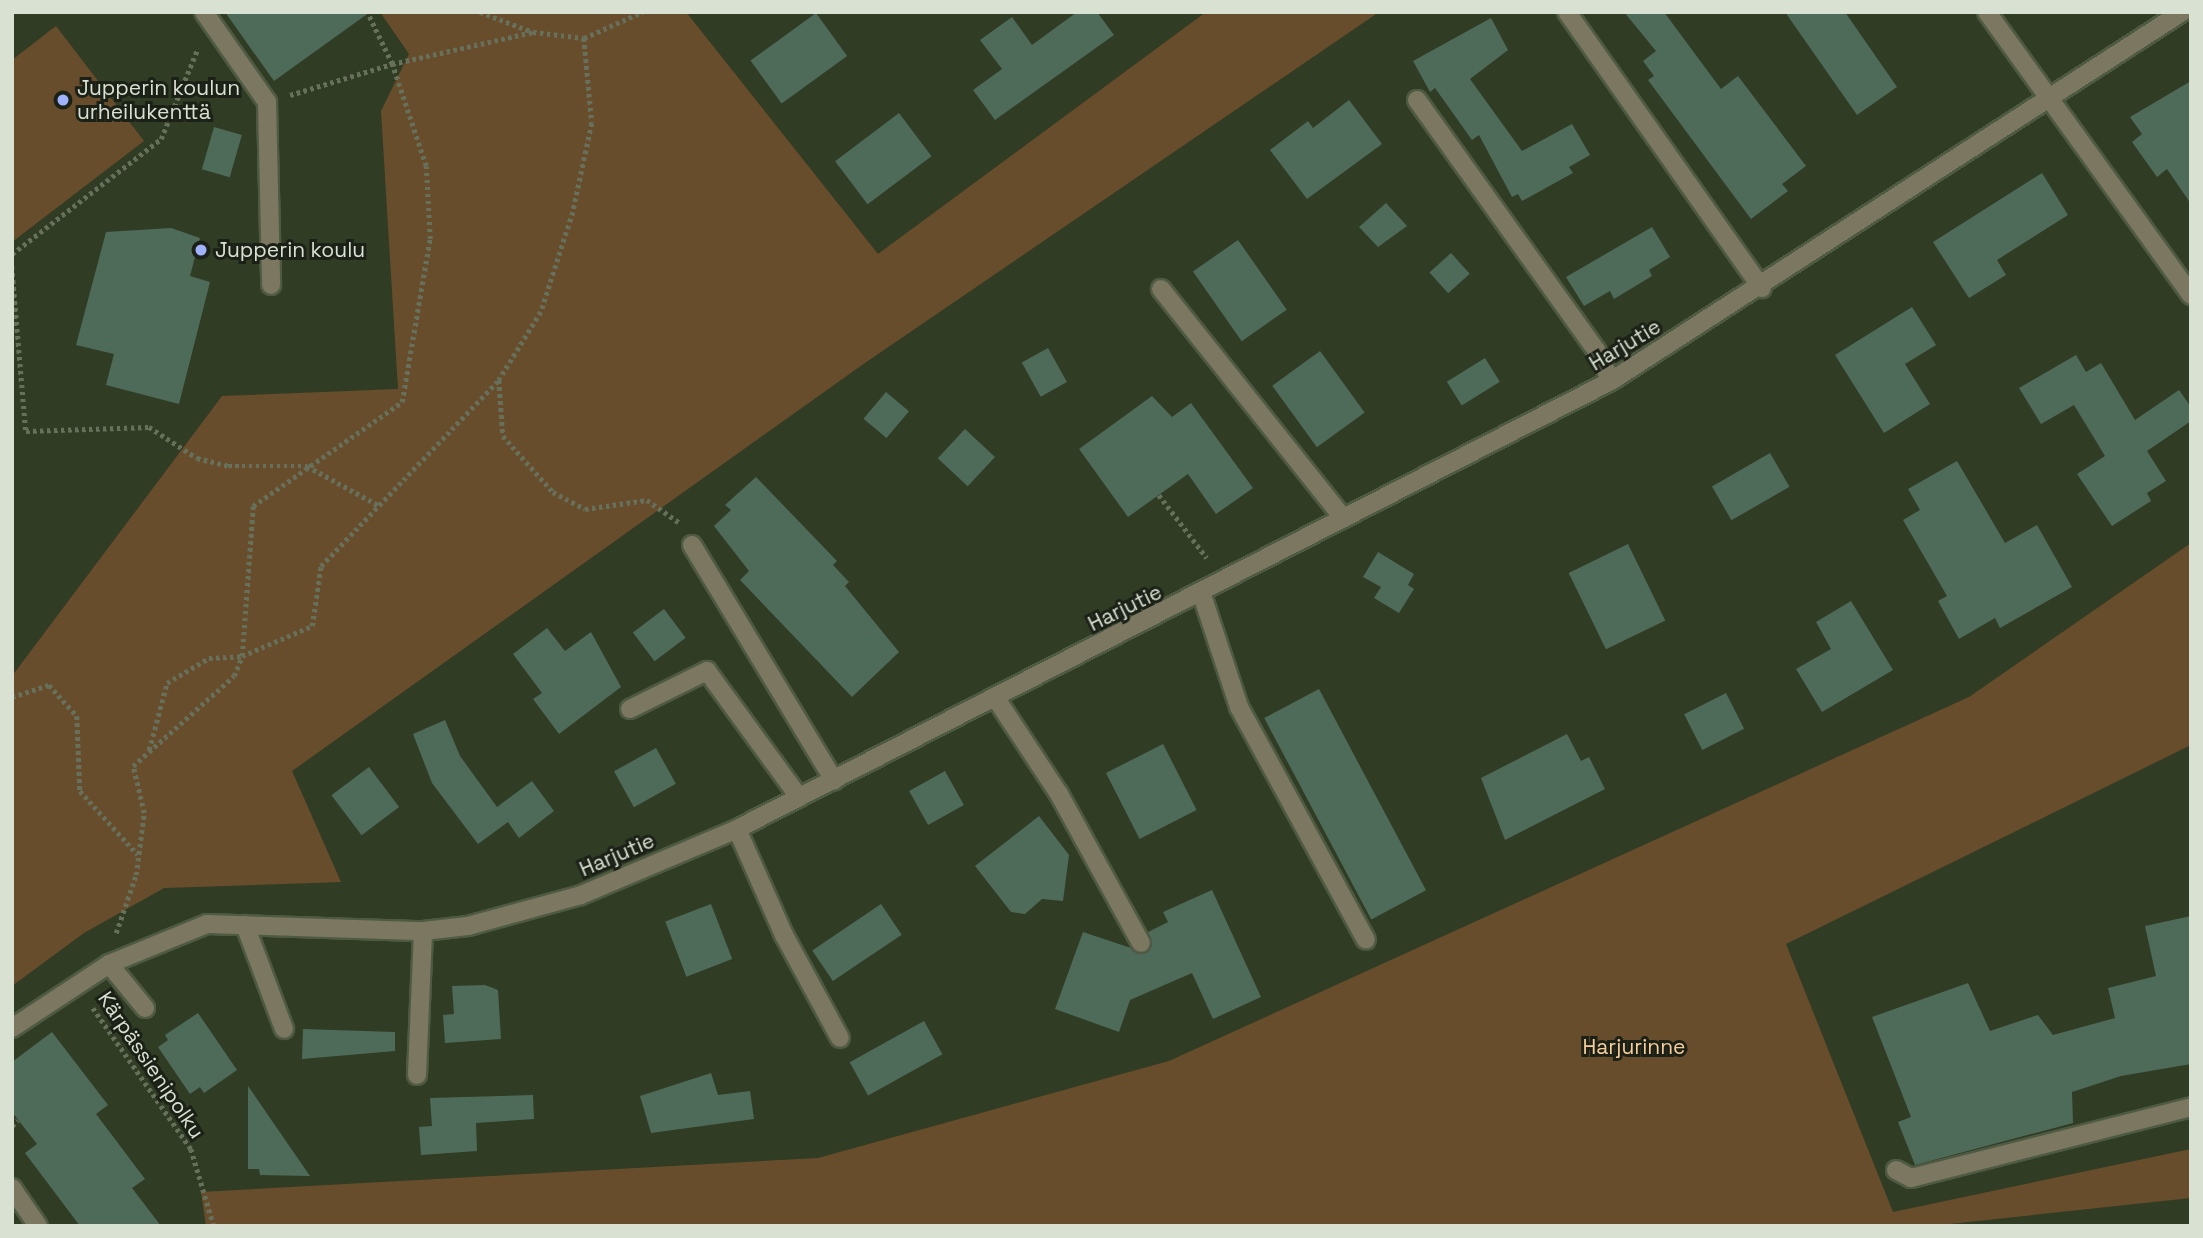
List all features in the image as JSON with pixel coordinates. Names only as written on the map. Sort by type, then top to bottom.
[{"type":"street","points":[[204,12],[267,102],[271,285]]},
{"type":"street","points":[[1567,12],[1762,288]]},
{"type":"street","points":[[1987,12],[2049,102],[2191,295]]},
{"type":"street","name":"Harjutie","points":[[12,1028],[76,983],[109,964],[207,924],[423,931],[531,912],[737,829],[1202,595],[1343,518],[1611,381],[1762,288],[1899,192],[2049,102],[2182,12]]},
{"type":"street","points":[[1417,100],[1596,350],[1611,381]]},
{"type":"street","points":[[1161,289],[1343,518]]},
{"type":"street","points":[[692,545],[834,780]]},
{"type":"street","points":[[1202,595],[1239,707],[1366,940]]},
{"type":"street","points":[[630,709],[707,671],[799,797]]},
{"type":"street","points":[[995,698],[1059,794],[1141,943]]},
{"type":"street","points":[[737,829],[784,935],[840,1038]]},
{"type":"street","points":[[245,925],[284,1029]]},
{"type":"street","points":[[417,1074],[423,931]]},
{"type":"street","points":[[109,964],[145,1008]]},
{"type":"street","points":[[1896,1170],[1911,1178],[2191,1107]]},
{"type":"street","points":[[12,1188],[38,1226]]},
{"type":"path","points":[[115,936],[138,856],[144,813],[133,766],[234,676],[242,656],[253,506],[402,402],[417,335],[430,239],[426,166],[392,64],[367,12]]},
{"type":"path","points":[[480,12],[533,32],[584,38],[642,12]]},
{"type":"path","points":[[267,102],[392,64],[533,32]]},
{"type":"path","points":[[12,254],[161,139],[180,101],[198,35]]},
{"type":"path","points":[[149,750],[167,683],[209,658],[242,656],[312,625],[321,566],[499,380],[541,312],[573,212],[592,123],[584,38]]},
{"type":"path","points":[[12,266],[26,431],[149,426],[197,458],[228,466],[307,466],[379,505]]},
{"type":"path","points":[[499,380],[503,436],[553,492],[585,509],[646,500],[677,517],[692,545]]},
{"type":"path","points":[[1159,495],[1226,582]]},
{"type":"path","points":[[12,697],[49,685],[77,716],[80,791],[138,856]]},
{"type":"path","name":"Kärpässienipolku","points":[[76,983],[191,1149],[214,1226]]},
{"type":"path","points":[[12,1125],[18,1120]]},
{"type":"green space","points":[[380,12],[686,12],[878,254],[1206,12],[1379,12],[862,365],[292,771],[341,882],[164,888],[84,933],[12,986],[12,676],[222,396],[398,389],[381,111],[409,54]]},
{"type":"green space","name":"Jupperin koulun urheilukenttä","points":[[56,26],[144,141],[12,242],[12,60]]},
{"type":"green space","name":"Harjurinne","points":[[2191,543],[2191,745],[1786,944],[1893,1212],[2191,1149],[2191,1198],[1931,1226],[206,1226],[201,1192],[818,1158],[1169,1061],[1969,697]]},
{"type":"building","points":[[225,12],[370,12],[274,81]]},
{"type":"building","points":[[1077,12],[1097,12],[1114,35],[995,120],[973,90],[1002,69],[980,40],[1012,17],[1032,45]]},
{"type":"building","points":[[1624,12],[1664,12],[1721,89],[1738,76],[1806,166],[1782,184],[1788,191],[1751,219],[1648,80],[1654,76],[1643,61],[1656,51]]},
{"type":"building","points":[[1785,12],[1845,12],[1897,87],[1857,115]]},
{"type":"building","points":[[816,13],[847,56],[782,103],[750,61]]},
{"type":"building","points":[[1491,18],[1508,50],[1470,79],[1522,151],[1572,124],[1590,155],[1569,167],[1573,173],[1522,201],[1518,194],[1512,197],[1479,135],[1472,140],[1435,88],[1430,92],[1413,61]]},
{"type":"building","points":[[2191,81],[2191,204],[2167,169],[2157,177],[2132,142],[2142,134],[2130,117]]},
{"type":"building","points":[[1349,100],[1382,144],[1307,199],[1270,150],[1308,121],[1313,128]]},
{"type":"building","points":[[899,113],[931,156],[868,204],[835,161]]},
{"type":"building","points":[[214,127],[242,135],[230,177],[202,169]]},
{"type":"building","points":[[2042,173],[2068,215],[1997,260],[2006,275],[1969,298],[1933,242]]},
{"type":"building","points":[[1386,203],[1407,226],[1378,247],[1359,227]]},
{"type":"building","points":[[1652,227],[1670,257],[1649,270],[1652,276],[1614,299],[1610,291],[1584,306],[1566,277]]},
{"type":"building","points":[[171,228],[200,238],[190,276],[210,282],[179,404],[106,385],[114,354],[76,345],[106,232]]},
{"type":"building","points":[[1238,240],[1287,310],[1242,341],[1193,272]]},
{"type":"building","points":[[1451,253],[1470,274],[1448,293],[1429,272]]},
{"type":"building","points":[[1912,307],[1936,345],[1905,364],[1930,404],[1884,433],[1835,355]]},
{"type":"building","points":[[1048,348],[1067,382],[1041,397],[1022,363]]},
{"type":"building","points":[[1320,351],[1365,412],[1317,447],[1272,386]]},
{"type":"building","points":[[2076,355],[2086,372],[2101,363],[2135,420],[2179,390],[2191,407],[2191,421],[2147,451],[2166,481],[2147,493],[2151,501],[2112,526],[2077,474],[2105,456],[2074,405],[2041,424],[2019,388]]},
{"type":"building","points":[[1485,358],[1500,382],[1462,406],[1447,382]]},
{"type":"building","points":[[886,392],[909,411],[886,438],[864,419]]},
{"type":"building","points":[[1152,396],[1172,417],[1191,403],[1253,488],[1216,514],[1188,474],[1128,517],[1079,449]]},
{"type":"building","points":[[965,429],[995,457],[968,486],[938,458]]},
{"type":"building","points":[[1770,453],[1790,487],[1731,520],[1712,486]]},
{"type":"building","points":[[1957,461],[2005,543],[2037,525],[2072,587],[2000,628],[1995,618],[1959,639],[1938,601],[1947,596],[1903,520],[1920,510],[1908,489]]},
{"type":"building","points":[[756,477],[837,561],[833,565],[849,582],[845,586],[899,652],[852,697],[740,580],[749,571],[714,526],[731,510],[725,505]]},
{"type":"building","points":[[1628,544],[1665,620],[1606,649],[1569,573]]},
{"type":"building","points":[[1378,552],[1414,574],[1408,585],[1414,589],[1399,613],[1374,598],[1381,587],[1363,577]]},
{"type":"building","points":[[1851,601],[1893,670],[1822,712],[1796,669],[1831,649],[1816,622]]},
{"type":"building","points":[[664,609],[686,638],[655,661],[633,632]]},
{"type":"building","points":[[547,628],[565,651],[591,632],[621,687],[559,734],[533,699],[542,693],[513,654]]},
{"type":"building","points":[[1319,689],[1426,890],[1371,919],[1264,718]]},
{"type":"building","points":[[1726,693],[1744,729],[1702,750],[1684,714]]},
{"type":"building","points":[[445,720],[460,756],[497,807],[532,781],[554,811],[519,838],[508,822],[478,844],[432,783],[413,734]]},
{"type":"building","points":[[1567,734],[1581,761],[1589,757],[1605,789],[1505,840],[1481,778]]},
{"type":"building","points":[[1163,744],[1197,810],[1140,839],[1106,773]]},
{"type":"building","points":[[656,748],[676,784],[634,807],[614,771]]},
{"type":"building","points":[[369,767],[399,807],[362,835],[331,795]]},
{"type":"building","points":[[945,771],[964,805],[928,825],[909,791]]},
{"type":"building","points":[[1039,816],[1069,855],[1063,901],[1042,899],[1025,914],[1011,912],[975,866]]},
{"type":"building","points":[[1212,890],[1261,997],[1213,1019],[1192,973],[1130,1000],[1119,1032],[1055,1009],[1083,932],[1146,953],[1152,944],[1148,932],[1168,922],[1163,912]]},
{"type":"building","points":[[711,904],[732,959],[686,977],[665,922]]},
{"type":"building","points":[[881,904],[902,935],[833,981],[812,950]]},
{"type":"building","points":[[2191,916],[2191,1064],[2121,1076],[2072,1092],[2073,1123],[1915,1165],[1898,1122],[1911,1117],[1872,1017],[1968,983],[1990,1031],[2038,1015],[2053,1035],[2115,1018],[2108,988],[2156,976],[2145,926]]},
{"type":"building","points":[[485,985],[498,990],[501,1039],[445,1043],[443,1015],[454,1014],[452,986]]},
{"type":"building","points":[[198,1013],[237,1070],[204,1093],[200,1087],[190,1094],[158,1047],[168,1040],[165,1035]]},
{"type":"building","points":[[924,1021],[942,1054],[868,1095],[850,1062]]},
{"type":"building","points":[[303,1029],[395,1032],[395,1051],[302,1059]]},
{"type":"building","points":[[52,1032],[108,1105],[96,1114],[145,1179],[132,1188],[161,1226],[80,1226],[25,1153],[37,1144],[12,1112],[12,1062]]},
{"type":"building","points":[[711,1073],[718,1095],[750,1091],[754,1119],[651,1133],[640,1096]]},
{"type":"building","points":[[248,1086],[310,1176],[260,1175],[259,1169],[248,1169]]},
{"type":"building","points":[[533,1095],[534,1119],[476,1123],[477,1151],[421,1155],[419,1127],[432,1126],[430,1098]]},
{"type":"place","name":"Jupperin koulun urheilukenttä","points":[[63,100]]},
{"type":"place","name":"Jupperin koulu","points":[[201,250]]}]
